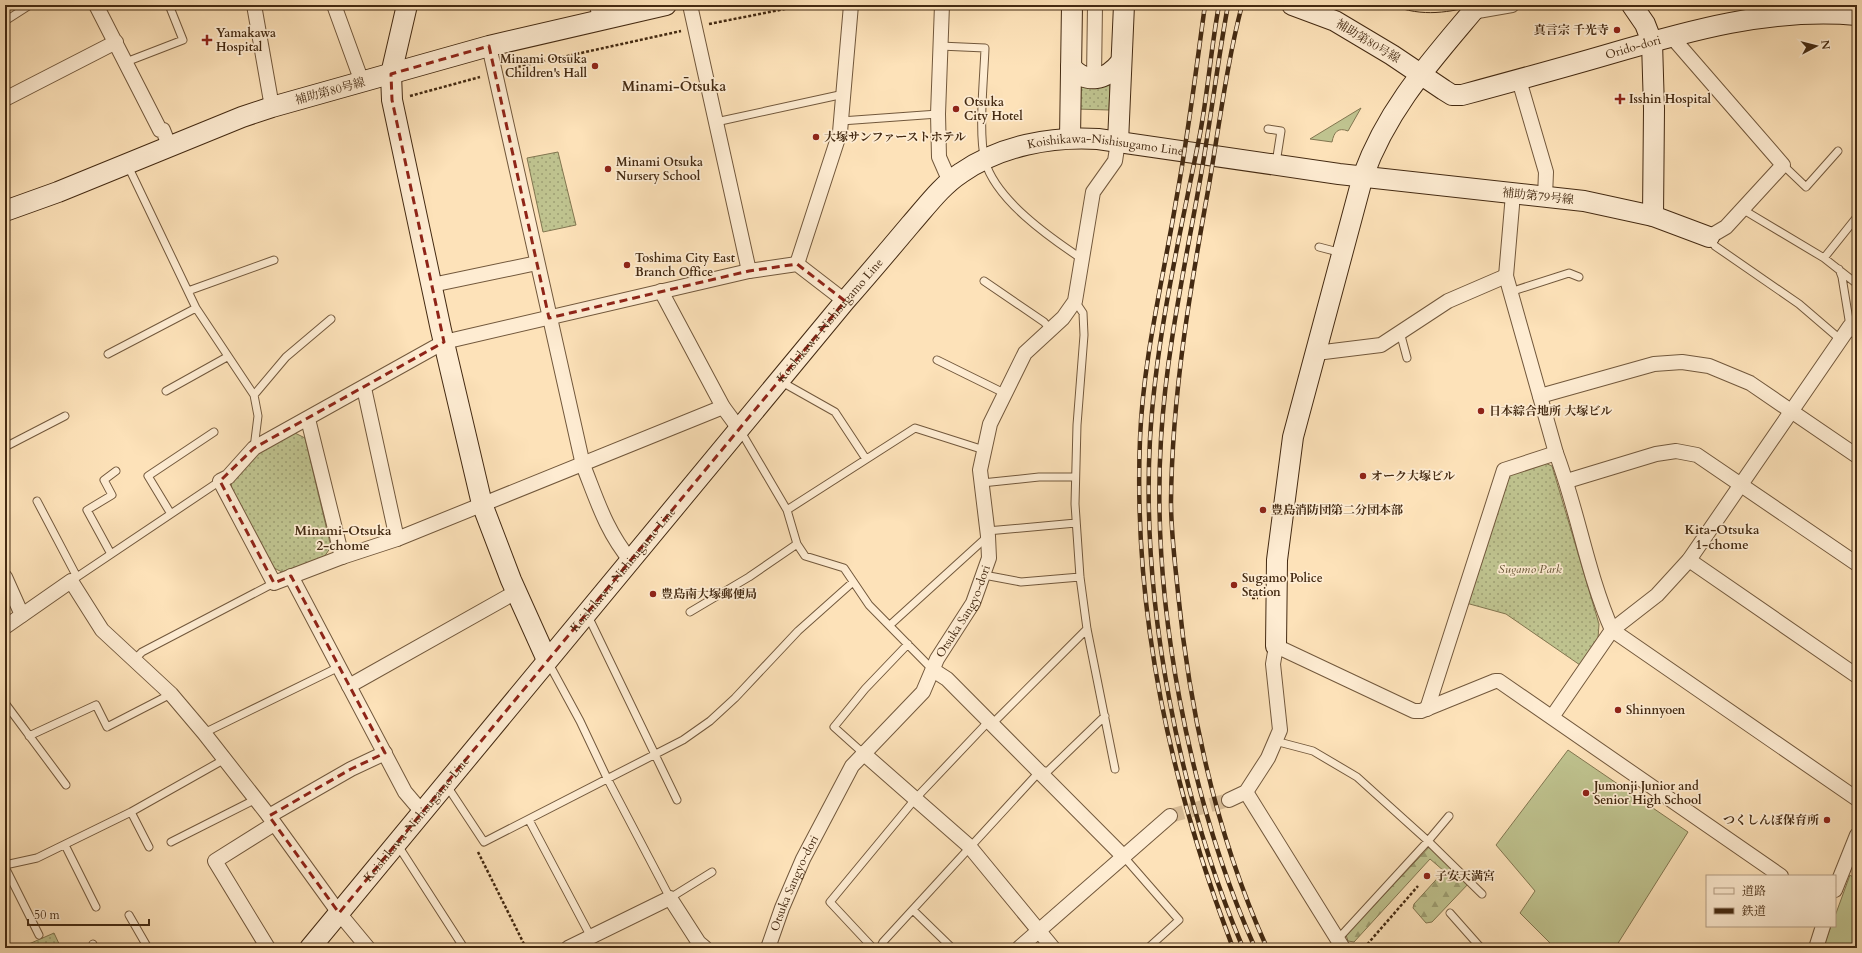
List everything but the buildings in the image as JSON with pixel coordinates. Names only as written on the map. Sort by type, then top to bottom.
[{"type":"street","points":[[96,5],[160,130],[163,130],[170,148]]},
{"type":"street","points":[[254,5],[272,107]]},
{"type":"street","points":[[334,5],[362,82]]},
{"type":"street","points":[[407,5],[391,74],[392,100],[444,342],[482,504],[516,592],[547,660]]},
{"type":"street","name":"補助第80号線","points":[[5,210],[58,192],[128,165],[228,122],[272,107],[489,46],[599,12],[666,5]]},
{"type":"street","points":[[690,5],[749,271]]},
{"type":"street","points":[[797,264],[840,132],[852,5]]},
{"type":"street","points":[[942,5],[938,114],[939,157],[950,182]]},
{"type":"street","points":[[1070,138],[1072,5]]},
{"type":"street","points":[[1094,78],[1095,5]]},
{"type":"street","points":[[1076,301],[1093,192],[1115,161],[1118,142],[1120,63],[1124,5]]},
{"type":"street","name":"補助第80号線","points":[[1292,5],[1335,21],[1420,73]]},
{"type":"street","points":[[1229,800],[1246,792],[1268,758],[1280,730],[1273,664],[1276,646],[1277,560],[1293,437],[1363,176],[1372,150],[1395,108],[1420,73],[1475,9],[1512,5]]},
{"type":"street","points":[[1632,5],[1645,24],[1652,42],[1654,109],[1653,216]]},
{"type":"street","name":"Orido-dori","points":[[1420,73],[1452,95],[1462,95],[1762,12],[1857,15]]},
{"type":"street","points":[[1671,36],[1783,165],[1726,227],[1709,237]]},
{"type":"street","points":[[5,99],[116,42]]},
{"type":"street","points":[[489,46],[583,465],[607,527],[619,546],[631,560]]},
{"type":"street","points":[[1071,67],[1080,76],[1094,78],[1111,74],[1120,63]]},
{"type":"street","points":[[1519,80],[1546,172],[1545,197]]},
{"type":"street","name":"Koishikawa-Nishisugamo Line","points":[[310,948],[547,660],[740,430],[845,301],[932,199],[960,173],[985,160],[1028,145],[1070,138],[1098,139],[1363,176]]},
{"type":"street","name":"補助第79号線","points":[[1363,176],[1608,205],[1653,216],[1709,237]]},
{"type":"street","points":[[1513,194],[1506,276],[1556,453],[1567,481],[1602,607],[1612,630],[1857,799]]},
{"type":"street","points":[[432,285],[537,263]]},
{"type":"street","points":[[723,407],[398,539],[342,557],[274,583],[220,481],[228,477],[254,448],[444,342],[749,271],[797,264],[845,301]]},
{"type":"street","points":[[1316,353],[1381,345],[1448,301],[1506,276]]},
{"type":"street","points":[[661,291],[723,407],[740,430]]},
{"type":"street","name":"Otsuka Sangyo-dori","points":[[768,948],[782,908],[803,859],[852,766],[923,692],[937,659],[973,603],[989,558],[988,533],[980,470],[990,424],[1025,353],[1051,330],[1076,301]]},
{"type":"street","points":[[1552,717],[1612,630],[1657,595],[1688,560],[1841,340],[1853,329]]},
{"type":"street","points":[[1540,396],[1654,364],[1682,362],[1709,366],[1750,383],[1790,412],[1857,456]]},
{"type":"street","points":[[364,388],[398,539]]},
{"type":"street","points":[[308,419],[342,557]]},
{"type":"street","points":[[1567,481],[1656,454],[1676,451],[1697,455],[1857,564]]},
{"type":"street","points":[[1427,709],[1504,470],[1556,453]]},
{"type":"street","points":[[1688,560],[1857,676]]},
{"type":"street","points":[[292,576],[405,792],[422,812]]},
{"type":"street","points":[[5,578],[22,615]]},
{"type":"street","points":[[5,628],[74,579],[102,630],[133,661],[171,694],[204,733],[272,820],[339,913],[368,948]]},
{"type":"street","points":[[349,686],[516,592]]},
{"type":"street","points":[[1276,646],[1414,711],[1427,709],[1499,681],[1779,875]]},
{"type":"street","points":[[933,670],[947,679],[1124,857]]},
{"type":"street","points":[[268,948],[215,862],[272,820],[351,768],[385,753]]},
{"type":"street","points":[[863,753],[969,846],[1053,948]]},
{"type":"street","points":[[1246,792],[1340,943]]},
{"type":"street","points":[[1019,948],[1170,816]]},
{"type":"street","points":[[1836,888],[1857,835]]},
{"type":"street","points":[[568,948],[670,898],[699,943],[705,948]]},
{"type":"street","points":[[1816,948],[1823,927]]},
{"type":"lane","points":[[5,21],[30,5]]},
{"type":"lane","points":[[126,62],[183,40],[169,5]]},
{"type":"lane","points":[[940,46],[985,48],[982,130],[985,160],[994,182],[1023,214],[1082,258]]},
{"type":"lane","points":[[716,122],[844,94]]},
{"type":"lane","points":[[841,121],[938,114]]},
{"type":"lane","points":[[1268,129],[1281,132],[1276,165]]},
{"type":"lane","points":[[1783,165],[1806,187],[1838,151]]},
{"type":"lane","points":[[128,165],[196,308],[227,357],[254,395],[258,416],[254,448]]},
{"type":"lane","points":[[1742,209],[1824,258],[1857,284]]},
{"type":"lane","points":[[1824,258],[1856,218],[1857,219]]},
{"type":"lane","points":[[1709,237],[1715,246],[1799,304],[1841,340]]},
{"type":"lane","points":[[1319,247],[1342,253]]},
{"type":"lane","points":[[188,291],[274,260]]},
{"type":"lane","points":[[1838,269],[1842,278],[1853,329]]},
{"type":"lane","points":[[1510,292],[1568,273],[1579,277]]},
{"type":"lane","points":[[984,281],[1044,322],[1051,330]]},
{"type":"lane","points":[[1076,301],[1083,313],[1084,335],[1076,425],[1075,476],[1076,523],[1080,577],[1088,629],[1116,769]]},
{"type":"lane","points":[[108,354],[196,308]]},
{"type":"lane","points":[[254,395],[286,357],[331,319]]},
{"type":"lane","points":[[1400,332],[1407,358]]},
{"type":"lane","points":[[166,391],[227,357]]},
{"type":"lane","points":[[937,360],[1006,394]]},
{"type":"lane","points":[[780,381],[835,412],[866,459]]},
{"type":"lane","points":[[5,447],[65,416]]},
{"type":"lane","points":[[787,510],[915,428],[984,450]]},
{"type":"lane","points":[[740,430],[787,510],[797,544],[805,556],[844,568],[869,605],[933,670]]},
{"type":"lane","points":[[171,514],[148,476],[214,432]]},
{"type":"lane","points":[[111,554],[87,510],[112,495],[104,480],[116,471]]},
{"type":"lane","points":[[982,483],[1039,477],[1075,476]]},
{"type":"lane","points":[[37,501],[74,579],[220,481]]},
{"type":"lane","points":[[890,625],[988,533],[1076,523]]},
{"type":"lane","points":[[690,612],[749,577],[797,544]]},
{"type":"lane","points":[[984,575],[1021,582],[1080,577]]},
{"type":"lane","points":[[446,784],[484,842],[529,820],[607,778],[683,740],[710,721],[735,698],[798,631],[853,582]]},
{"type":"lane","points":[[133,661],[142,652],[274,583]]},
{"type":"lane","points":[[587,614],[677,800]]},
{"type":"lane","points":[[873,948],[830,902],[916,798],[990,723],[1088,629]]},
{"type":"lane","points":[[863,753],[834,727],[865,689],[908,644]]},
{"type":"lane","points":[[547,660],[580,721],[607,778],[670,898],[712,872]]},
{"type":"lane","points":[[204,733],[339,667]]},
{"type":"lane","points":[[29,736],[96,705],[107,727],[171,694]]},
{"type":"lane","points":[[5,703],[66,785]]},
{"type":"lane","points":[[880,948],[883,942],[969,846],[1040,771],[1048,771],[1105,716]]},
{"type":"lane","points":[[1275,741],[1313,751],[1357,777],[1428,841],[1482,894]]},
{"type":"lane","points":[[39,935],[5,866],[37,858],[65,845],[131,812],[225,760]]},
{"type":"lane","points":[[171,842],[256,799]]},
{"type":"lane","points":[[131,812],[149,847]]},
{"type":"lane","points":[[1340,943],[1449,816]]},
{"type":"lane","points":[[529,820],[591,937]]},
{"type":"lane","points":[[396,844],[464,948]]},
{"type":"lane","points":[[65,845],[96,907]]},
{"type":"lane","points":[[1124,857],[1179,920],[1148,948]]},
{"type":"lane","points":[[913,910],[952,948]]},
{"type":"lane","points":[[1450,913],[1481,948]]},
{"type":"lane","points":[[129,915],[148,948]]},
{"type":"path","points":[[392,100],[495,73],[695,27],[805,5]]},
{"type":"path","points":[[484,842],[476,847],[526,948]]},
{"type":"path","points":[[1364,948],[1418,886]]},
{"type":"highlighted area","points":[[489,46],[549,318],[749,271],[797,264],[845,301],[339,913],[269,816],[351,769],[385,753],[291,576],[274,583],[220,481],[254,448],[444,342],[392,100],[391,74]]},
{"type":"green space","points":[[1079,82],[1088,87],[1094,88],[1110,82],[1109,110],[1076,109]]},
{"type":"green space","points":[[1361,108],[1348,131],[1337,131],[1332,142],[1310,139]]},
{"type":"green space","points":[[558,152],[576,225],[543,232],[527,158]]},
{"type":"green space","points":[[293,432],[305,438],[331,547],[324,557],[282,572],[270,566],[232,490],[231,481],[258,454]]},
{"type":"green space","name":"Sugamo Park","points":[[1545,463],[1552,466],[1599,624],[1598,638],[1580,665],[1506,614],[1466,603],[1508,473]]},
{"type":"green space","name":"Jumonji Junior and Senior High School","points":[[1568,750],[1688,832],[1615,948],[1555,948],[1520,913],[1535,891],[1496,845]]},
{"type":"green space","points":[[1432,844],[1470,882],[1432,922],[1426,923],[1413,908],[1414,904],[1444,871],[1430,859],[1354,942],[1348,941],[1346,935]]},
{"type":"green space","points":[[1850,875],[1857,880],[1857,948],[1823,948],[1831,927],[1836,927],[1836,913]]},
{"type":"green space","points":[[54,933],[61,948],[22,948],[22,947]]},
{"type":"tunnel","points":[[1170,816],[1229,800]]},
{"type":"tram line","points":[[1390,5],[1425,13],[1447,12],[1482,5]]},
{"type":"railway","points":[[1205,5],[1192,103],[1145,379],[1140,439],[1139,504],[1143,570],[1150,634],[1174,762],[1191,825],[1233,948]]},
{"type":"railway","points":[[1219,5],[1203,118],[1163,324],[1153,400],[1150,439],[1149,502],[1152,566],[1159,632],[1169,698],[1183,764],[1200,828],[1220,890],[1243,948]]},
{"type":"railway","points":[[1228,5],[1203,163],[1171,344],[1163,407],[1159,501],[1162,566],[1169,632],[1180,699],[1194,765],[1211,829],[1232,890],[1255,948]]},
{"type":"railway","points":[[1242,5],[1228,72],[1183,343],[1178,382],[1172,462],[1171,513],[1174,559],[1183,638],[1198,729],[1220,819],[1249,906],[1267,948]]},
{"type":"place","name":"真言宗 千光寺","points":[[1617,30]]},
{"type":"place","name":"Yamakawa Hospital","points":[[207,40]]},
{"type":"place","name":"Minami Otsuka Children's Hall","points":[[595,66]]},
{"type":"place","name":"Isshin Hospital","points":[[1620,99]]},
{"type":"place","name":"Otsuka City Hotel","points":[[956,109]]},
{"type":"place","name":"大塚サンファーストホテル","points":[[816,137]]},
{"type":"place","name":"Minami Otsuka Nursery School","points":[[608,169]]},
{"type":"place","name":"Toshima City East Branch Office","points":[[627,265]]},
{"type":"place","name":"日本綜合地所 大塚ビル","points":[[1481,411]]},
{"type":"place","name":"オーク大塚ビル","points":[[1363,476]]},
{"type":"place","name":"豊島消防団第二分団本部","points":[[1263,510]]},
{"type":"place","name":"Sugamo Police Station","points":[[1234,585]]},
{"type":"place","name":"豊島南大塚郵便局","points":[[653,594]]},
{"type":"place","name":"Shinnyoen","points":[[1618,710]]},
{"type":"place","name":"Jumonji Junior and Senior High School","points":[[1586,793]]},
{"type":"place","name":"つくしんぼ保育所","points":[[1827,820]]},
{"type":"place","name":"子安天満宮","points":[[1427,876]]},
{"type":"district","name":"Minami-Ōtsuka","points":[[674,86]]},
{"type":"district","name":"Minami-Otsuka 2-chome","points":[[343,538]]},
{"type":"district","name":"Kita-Otsuka 1-chome","points":[[1722,538]]}]
